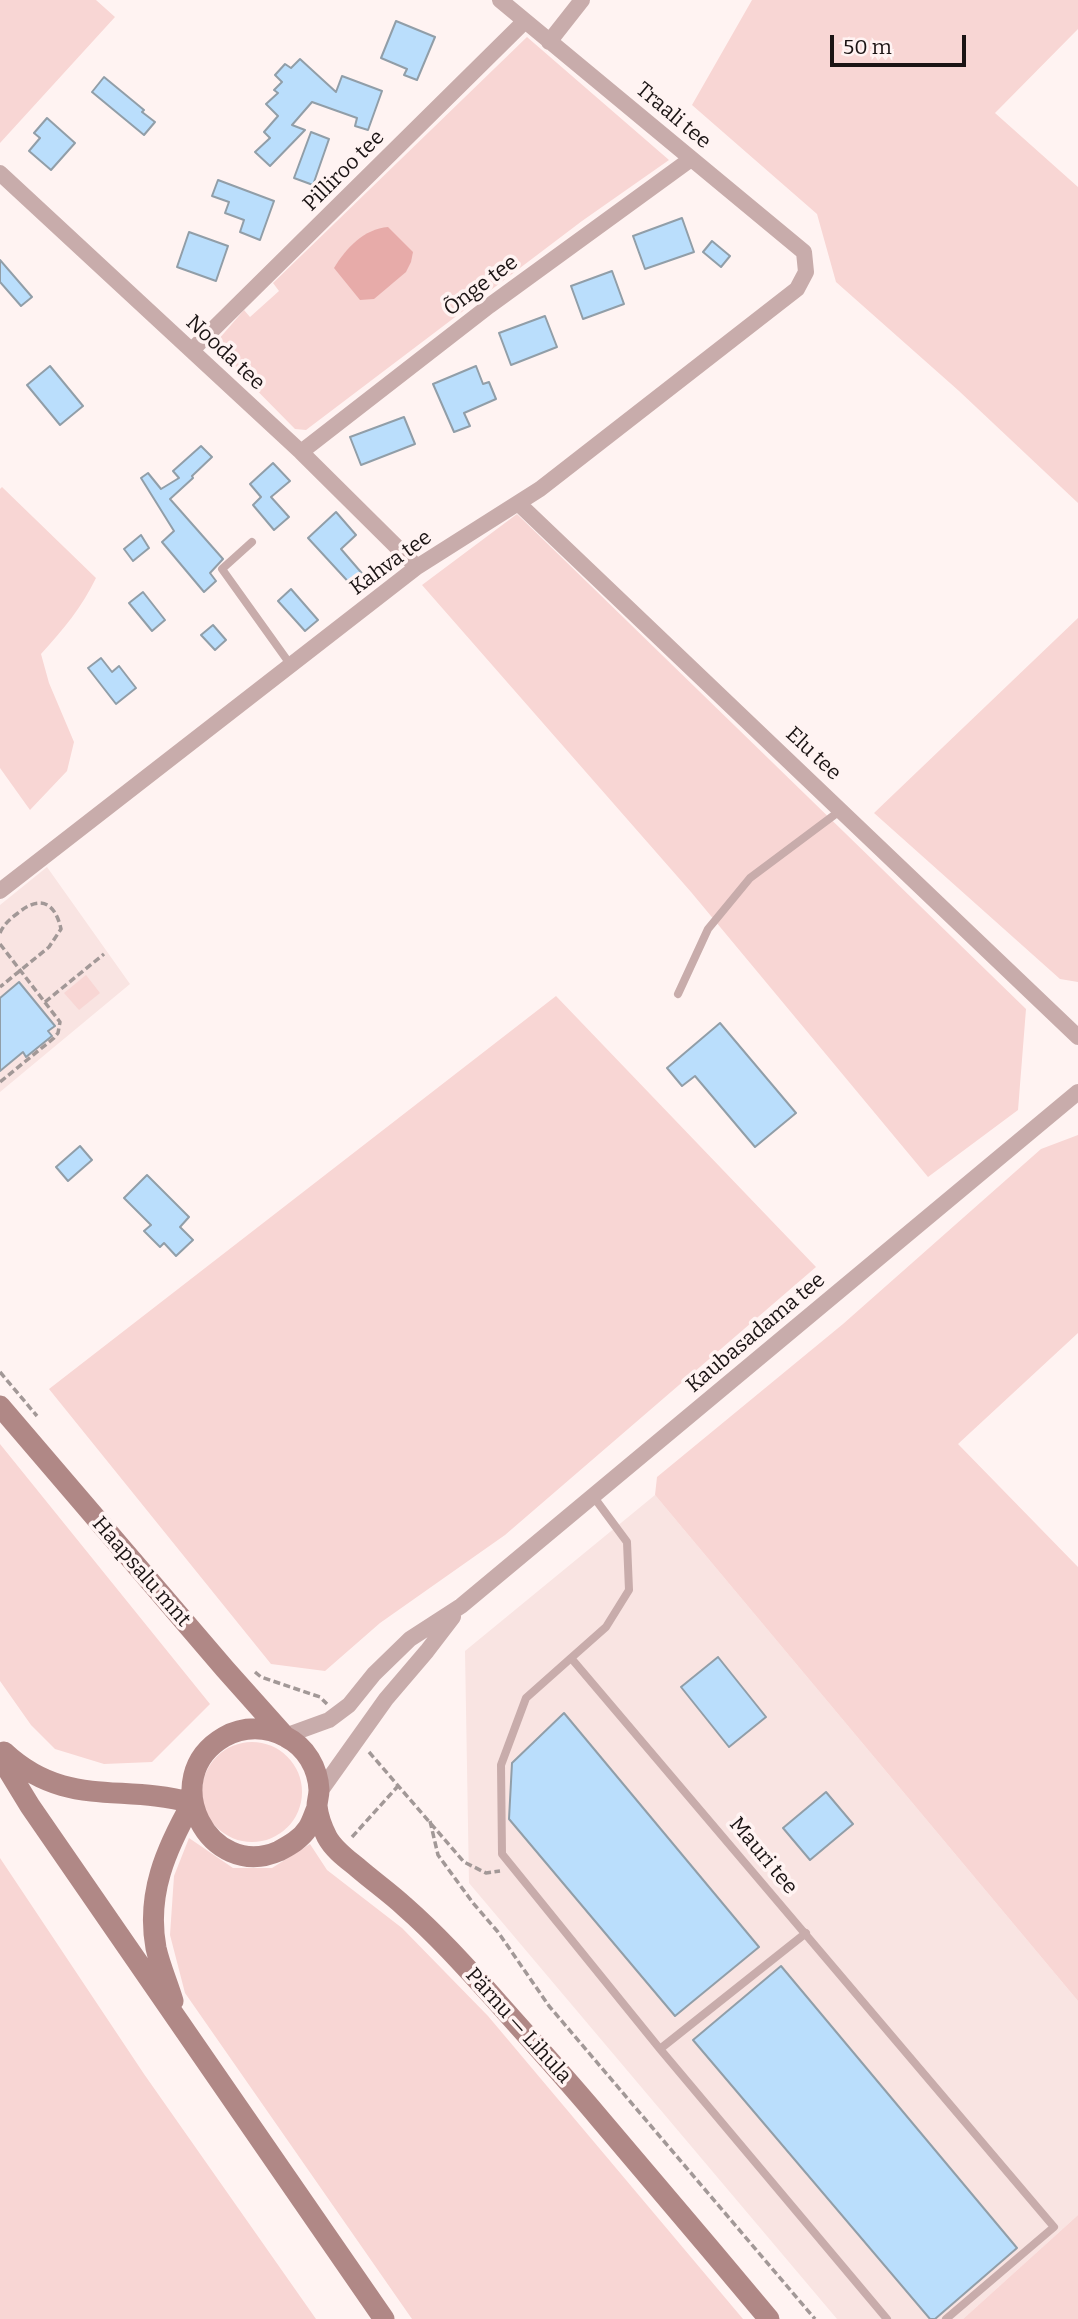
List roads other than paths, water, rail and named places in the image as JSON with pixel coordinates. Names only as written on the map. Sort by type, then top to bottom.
[{"type":"main road","name":"Haapsalu mnt","points":[[0,1406],[285,1736]]},
{"type":"main road","points":[[182,2026],[156,1948],[154,1902],[168,1847],[192,1803],[194,1775],[206,1751],[217,1741],[241,1730],[270,1730],[285,1736]]},
{"type":"main road","name":"Pärnu — Lihula","points":[[285,1736],[305,1752],[314,1767],[326,1835],[339,1852],[405,1906],[457,1958],[558,2068],[769,2319]]},
{"type":"main road","points":[[0,1748],[26,1771],[51,1783],[99,1792],[172,1797],[192,1803]]},
{"type":"main road","points":[[0,1757],[30,1805],[384,2319]]},
{"type":"main road","points":[[192,1803],[200,1824],[210,1837],[227,1849],[252,1856],[272,1853],[290,1846],[308,1828],[318,1801]]},
{"type":"street","name":"Traali tee","points":[[500,0],[804,252],[806,272]]},
{"type":"street","points":[[549,42],[582,0]]},
{"type":"street","name":"Pilliroo tee","points":[[192,350],[525,21]]},
{"type":"street","name":"Õnge tee","points":[[301,452],[489,306],[691,159]]},
{"type":"street","name":"Nooda tee","points":[[0,173],[301,452],[418,567]]},
{"type":"street","name":"Kahva tee","points":[[0,891],[418,567],[540,489],[797,289],[806,272]]},
{"type":"street","name":"Elu tee","points":[[518,503],[1078,1037]]},
{"type":"street","name":"Kaubasadama tee","points":[[285,1736],[329,1720],[349,1705],[374,1674],[410,1639],[461,1606],[1078,1092]]},
{"type":"street","name":"Kaubasadama tee","points":[[318,1801],[386,1699],[461,1606]]},
{"type":"lane","points":[[252,542],[222,569],[290,664]]},
{"type":"lane","points":[[678,994],[708,929],[750,878],[841,810]]},
{"type":"lane","points":[[593,1496],[628,1542],[629,1590],[606,1626],[526,1698],[501,1765],[502,1854],[660,2049],[887,2319]]},
{"type":"lane","name":"Mauri tee","points":[[571,1658],[1054,2227],[946,2319]]},
{"type":"lane","points":[[660,2049],[806,1933]]}]
